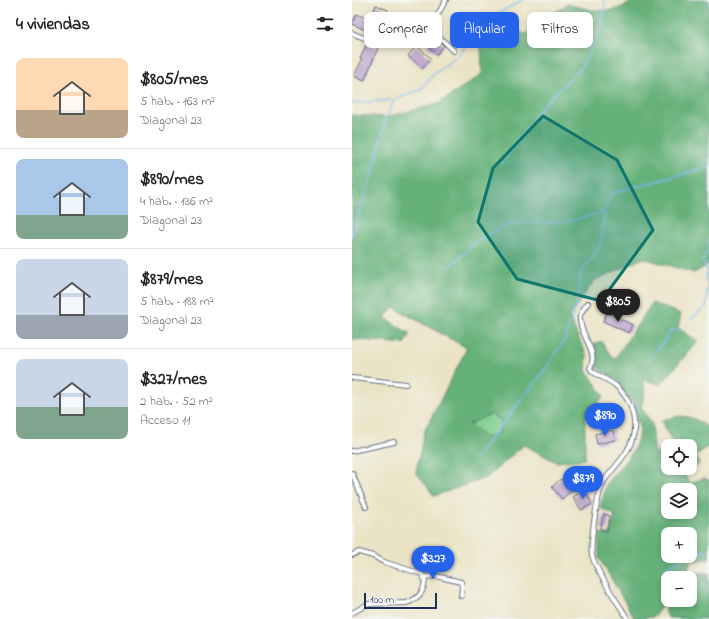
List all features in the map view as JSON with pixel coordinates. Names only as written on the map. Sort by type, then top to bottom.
[{"type":"street","points":[[439,12],[446,0]]},
{"type":"street","points":[[352,33],[364,37]]},
{"type":"street","points":[[442,40],[454,51]]},
{"type":"street","points":[[588,302],[580,317],[582,331],[591,350],[593,364],[590,368],[592,371],[614,385],[625,397],[631,406],[635,426],[633,438],[628,450],[603,484],[598,499],[594,520],[592,546],[592,556],[597,567],[628,619]]},
{"type":"street","points":[[352,378],[406,384]]},
{"type":"street","points":[[352,451],[394,442]]},
{"type":"street","points":[[571,470],[603,484]]},
{"type":"street","points":[[352,473],[366,506]]},
{"type":"street","points":[[352,555],[359,552],[422,574],[424,577],[425,588],[419,597],[413,601],[407,603],[368,604],[352,613]]},
{"type":"street","points":[[424,577],[436,576],[461,582],[462,587],[460,596]]},
{"type":"highlighted area","points":[[543,116],[617,160],[653,230],[601,301],[517,279],[478,222],[493,168]]},
{"type":"green space","points":[[634,0],[709,0],[709,264],[694,273],[643,258],[594,281],[569,317],[587,356],[586,370],[604,396],[585,419],[585,459],[556,462],[524,445],[486,478],[434,496],[416,472],[424,432],[467,348],[393,307],[385,318],[410,334],[404,344],[352,339],[352,115],[386,117],[438,104],[482,74],[481,48],[519,48],[519,31],[525,34],[527,33],[527,48],[593,48],[593,12],[556,12],[567,4],[601,11],[618,9]],"holes":[[[491,414],[501,420],[500,432],[486,438],[469,424]]]},
{"type":"green space","points":[[652,303],[681,314],[678,328],[698,341],[660,385],[643,379],[645,390],[641,407],[652,424],[655,454],[661,450],[661,475],[687,475],[685,477],[691,483],[703,478],[709,480],[709,559],[697,560],[697,527],[661,527],[661,563],[690,563],[688,571],[661,571],[661,607],[653,617],[635,619],[599,558],[599,533],[609,535],[615,515],[600,508],[606,485],[634,450],[640,432],[635,407],[617,380],[596,367],[594,344],[601,341],[614,360]]},
{"type":"green space","points":[[490,414],[501,420],[500,433],[486,438],[469,424]]},
{"type":"green space","points":[[681,416],[698,421],[709,429],[709,446],[697,454],[697,439],[671,439],[661,421],[668,418]]},
{"type":"green space","points":[[697,573],[709,573],[709,619],[668,618],[664,607],[697,607]]},
{"type":"building","points":[[376,5],[388,10],[387,12],[373,12]]},
{"type":"building","points":[[357,14],[364,17],[364,29],[352,24]]},
{"type":"building","points":[[442,44],[444,46],[437,54],[430,48],[442,48]]},
{"type":"building","points":[[365,48],[378,48],[364,81],[354,76],[362,60],[360,59]]},
{"type":"building","points":[[414,48],[418,48],[431,58],[423,68],[408,56]]},
{"type":"building","points":[[607,313],[633,325],[629,333],[603,321]]},
{"type":"building","points":[[613,430],[615,440],[597,444],[595,434]]},
{"type":"building","points":[[561,479],[572,490],[562,499],[552,487]]},
{"type":"building","points":[[585,490],[592,504],[581,510],[573,497]]},
{"type":"building","points":[[604,514],[610,516],[607,531],[600,529]]},
{"type":"waterway","points":[[352,103],[394,100],[420,90],[434,74],[459,55],[473,36],[476,29],[484,21],[523,0]]},
{"type":"waterway","points":[[502,163],[541,107],[581,68],[602,27],[605,0]]},
{"type":"waterway","points":[[352,235],[374,168],[385,122],[394,100]]},
{"type":"waterway","points":[[450,267],[477,241],[512,223],[566,222],[604,212],[612,193],[709,167]]},
{"type":"waterway","points":[[476,458],[549,364],[565,339],[577,303],[581,271],[592,258],[600,244],[604,212]]},
{"type":"waterway","points":[[691,319],[706,306],[708,286],[706,278],[708,271],[702,261],[708,252],[709,240]]},
{"type":"waterway","points":[[649,360],[663,343],[671,330],[682,330]]},
{"type":"waterway","points":[[666,568],[699,552],[709,550]]}]
